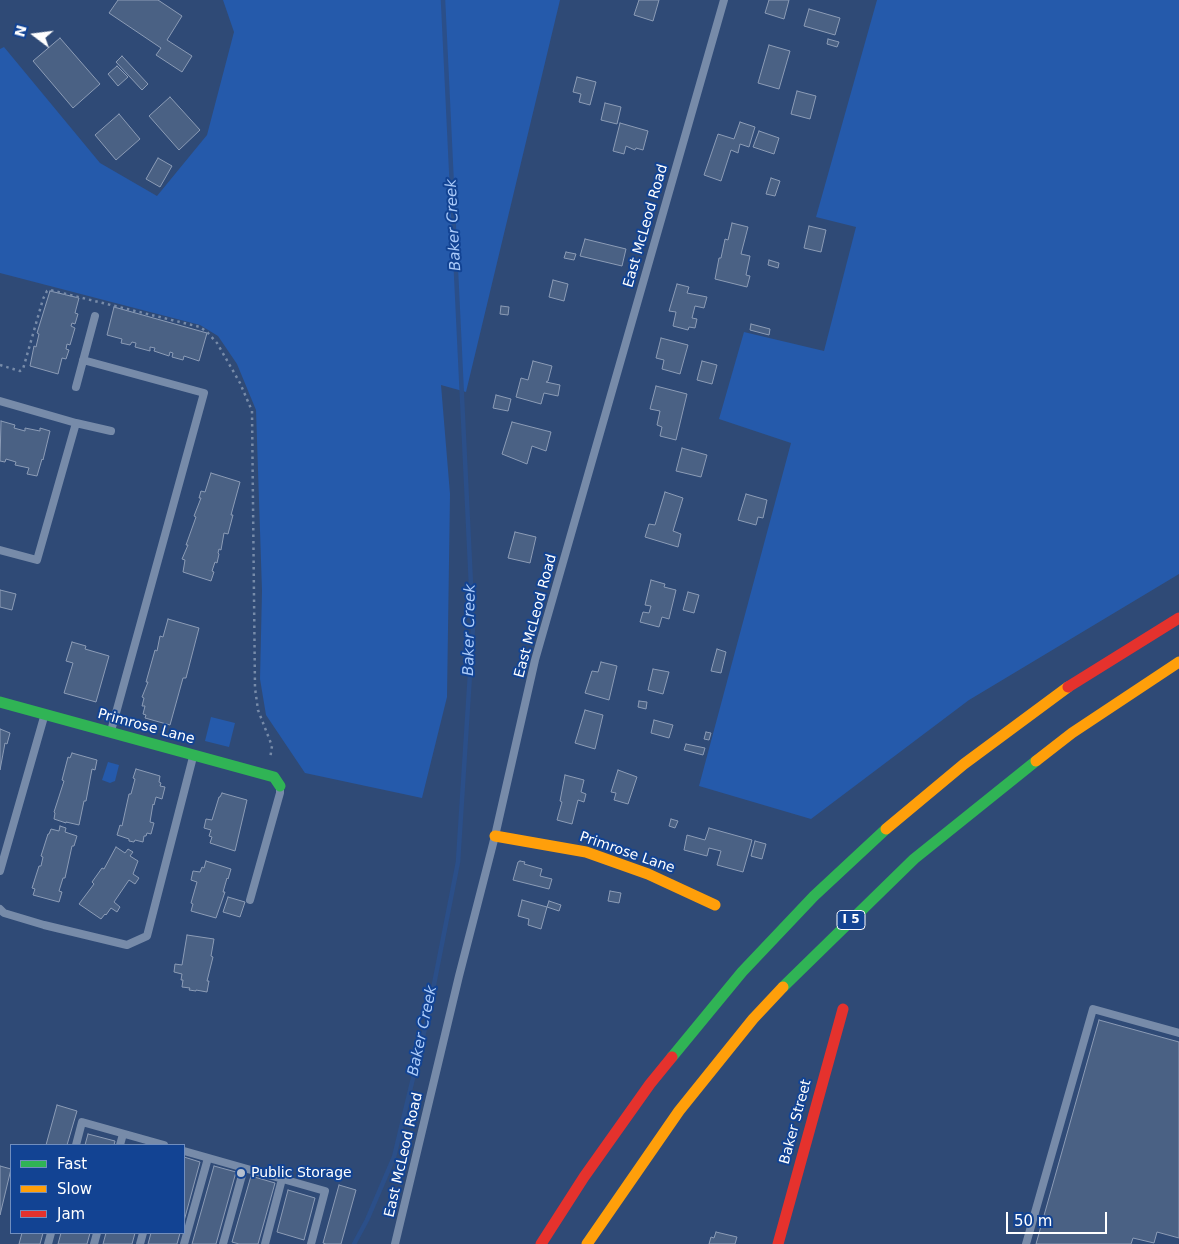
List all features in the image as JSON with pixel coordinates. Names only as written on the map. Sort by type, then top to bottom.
[{"type":"main road","points":[[540,1244],[617,1129],[672,1056],[742,972],[814,896],[887,828],[964,764],[1075,682],[1179,618]]},
{"type":"main road","name":"I 5","points":[[587,1244],[650,1150],[684,1104],[753,1019],[791,979],[914,859],[987,799],[1072,733],[1179,662]]},
{"type":"main road","name":"Primrose Lane","points":[[0,702],[274,778],[280,786]]},
{"type":"main road","name":"Primrose Lane","points":[[495,836],[586,852],[648,874],[715,905]]},
{"type":"main road","name":"Baker Street","points":[[778,1244],[843,1009]]},
{"type":"lane","name":"East McLeod Road","points":[[395,1244],[459,976],[495,836],[535,660],[724,0]]},
{"type":"lane","points":[[76,387],[95,316]]},
{"type":"lane","points":[[83,360],[204,393],[111,733]]},
{"type":"lane","points":[[0,401],[111,431]]},
{"type":"lane","points":[[0,550],[37,560],[76,423]]},
{"type":"lane","points":[[0,871],[45,714]]},
{"type":"lane","points":[[0,910],[4,913],[44,925],[127,946],[147,936],[193,755]]},
{"type":"lane","points":[[250,900],[280,794],[280,786]]},
{"type":"lane","points":[[1026,1244],[1093,1009],[1179,1033]]},
{"type":"lane","points":[[76,1144],[82,1122],[160,1144]]},
{"type":"lane","points":[[120,1144],[123,1134]]},
{"type":"lane","points":[[185,1151],[325,1191],[311,1244]]},
{"type":"lane","points":[[184,1244],[208,1158]]},
{"type":"lane","points":[[223,1244],[244,1168]]},
{"type":"lane","points":[[265,1244],[282,1179]]},
{"type":"shaded area","points":[[223,0],[560,0],[466,392],[441,385],[450,494],[447,697],[422,798],[305,773],[266,715],[260,679],[262,591],[256,410],[237,364],[218,336],[200,325],[0,273],[0,49],[4,47],[100,163],[157,196],[207,135],[234,32]]},
{"type":"shaded area","points":[[877,0],[1179,0],[1179,574],[969,700],[811,819],[699,786],[791,443],[719,419],[744,332],[824,351],[856,227],[816,217]]},
{"type":"shaded area","points":[[211,717],[235,723],[229,747],[205,741]]},
{"type":"shaded area","points":[[108,762],[119,765],[115,781],[110,783],[102,780]]},
{"type":"building","points":[[118,0],[158,0],[182,16],[167,40],[192,56],[182,72],[156,55],[161,48],[109,13]]},
{"type":"building","points":[[639,0],[659,0],[653,21],[634,15]]},
{"type":"building","points":[[769,0],[789,0],[784,19],[765,13]]},
{"type":"building","points":[[809,9],[840,18],[835,35],[804,26]]},
{"type":"building","points":[[60,38],[100,84],[73,108],[33,61]]},
{"type":"building","points":[[828,39],[839,42],[837,47],[827,44]]},
{"type":"building","points":[[769,45],[790,51],[779,89],[758,83]]},
{"type":"building","points":[[122,56],[148,84],[142,90],[116,62]]},
{"type":"building","points":[[117,66],[128,77],[118,86],[108,74]]},
{"type":"building","points":[[577,77],[596,82],[590,105],[579,102],[581,94],[573,92]]},
{"type":"building","points":[[797,91],[816,96],[810,119],[791,114]]},
{"type":"building","points":[[170,97],[200,130],[179,150],[149,116]]},
{"type":"building","points":[[605,103],[621,107],[617,124],[601,120]]},
{"type":"building","points":[[119,114],[140,139],[116,160],[95,135]]},
{"type":"building","points":[[740,122],[755,127],[749,147],[740,144],[738,153],[731,150],[721,181],[704,175],[718,134],[734,139]]},
{"type":"building","points":[[620,123],[648,131],[643,150],[636,148],[635,150],[626,146],[624,154],[613,151]]},
{"type":"building","points":[[759,131],[779,138],[774,154],[753,147]]},
{"type":"building","points":[[158,158],[172,166],[160,187],[146,179]]},
{"type":"building","points":[[771,178],[780,181],[775,196],[766,194]]},
{"type":"building","points":[[732,223],[748,227],[741,254],[750,256],[746,275],[750,276],[747,287],[715,279],[719,258],[721,258],[725,239],[728,240]]},
{"type":"building","points":[[809,226],[826,230],[821,252],[804,248]]},
{"type":"building","points":[[585,239],[626,249],[622,266],[580,256]]},
{"type":"building","points":[[566,252],[576,254],[574,260],[564,258]]},
{"type":"building","points":[[769,260],[779,263],[778,268],[768,265]]},
{"type":"building","points":[[553,280],[568,284],[564,301],[549,297]]},
{"type":"building","points":[[677,284],[689,287],[687,293],[707,297],[704,308],[695,306],[692,318],[697,319],[695,328],[689,327],[688,330],[673,326],[676,312],[669,311]]},
{"type":"building","points":[[50,291],[79,298],[75,313],[78,314],[75,324],[72,323],[71,326],[75,328],[70,345],[67,344],[66,349],[69,350],[66,359],[62,358],[58,374],[30,366],[34,346],[36,347],[39,334],[37,333]]},
{"type":"building","points":[[501,306],[509,307],[508,315],[500,314]]},
{"type":"building","points":[[114,307],[207,333],[199,361],[184,356],[183,360],[172,357],[173,353],[170,352],[169,356],[154,351],[155,348],[150,347],[150,351],[135,347],[136,343],[132,342],[130,345],[121,343],[122,339],[107,335]]},
{"type":"building","points":[[751,324],[770,329],[769,335],[750,330]]},
{"type":"building","points":[[661,338],[688,345],[680,374],[662,369],[664,360],[656,358]]},
{"type":"building","points":[[533,361],[552,366],[548,381],[546,382],[560,385],[558,396],[544,393],[541,404],[516,397],[521,378],[528,380]]},
{"type":"building","points":[[702,361],[717,365],[712,384],[697,380]]},
{"type":"building","points":[[656,386],[687,394],[676,440],[660,436],[662,427],[657,425],[660,411],[650,409]]},
{"type":"building","points":[[496,395],[511,399],[508,411],[493,408]]},
{"type":"building","points":[[1,421],[15,425],[14,428],[25,431],[25,428],[40,431],[40,428],[50,431],[37,476],[27,474],[29,468],[15,465],[16,462],[6,459],[5,462],[0,461]]},
{"type":"building","points":[[512,422],[551,432],[546,451],[532,446],[527,464],[502,454]]},
{"type":"building","points":[[682,448],[707,455],[701,477],[676,471]]},
{"type":"building","points":[[211,473],[240,482],[228,534],[224,533],[217,563],[215,562],[212,571],[214,572],[211,581],[183,572],[185,560],[182,559],[196,517],[194,516],[201,498],[199,498],[201,491],[205,492]]},
{"type":"building","points":[[665,492],[683,498],[673,531],[681,534],[678,547],[645,537],[649,524],[655,525]]},
{"type":"building","points":[[746,494],[767,500],[763,518],[758,517],[756,525],[738,520]]},
{"type":"building","points":[[515,532],[536,537],[530,563],[508,558]]},
{"type":"building","points":[[651,580],[665,584],[664,587],[676,590],[669,619],[662,617],[659,627],[640,622],[643,612],[649,613],[651,606],[645,605]]},
{"type":"building","points":[[0,590],[16,594],[12,610],[0,607]]},
{"type":"building","points":[[688,592],[699,595],[694,613],[683,610]]},
{"type":"building","points":[[168,619],[199,628],[186,678],[183,678],[170,725],[145,718],[146,715],[143,714],[145,706],[142,706],[144,698],[142,697],[148,682],[146,682],[155,650],[157,651],[160,636],[163,637]]},
{"type":"building","points":[[72,642],[86,646],[85,649],[109,656],[96,702],[64,693],[73,663],[66,661]]},
{"type":"building","points":[[717,649],[726,652],[721,673],[711,671]]},
{"type":"building","points":[[601,662],[617,666],[609,700],[585,693],[592,671],[598,672]]},
{"type":"building","points":[[653,669],[669,672],[663,694],[648,690]]},
{"type":"building","points":[[639,701],[647,702],[646,709],[638,707]]},
{"type":"building","points":[[585,710],[603,715],[595,749],[575,743]]},
{"type":"building","points":[[654,720],[673,725],[669,738],[651,733]]},
{"type":"building","points":[[0,729],[10,733],[7,744],[5,743],[0,770]]},
{"type":"building","points":[[706,732],[711,733],[709,740],[704,739]]},
{"type":"building","points":[[686,744],[705,748],[703,755],[684,750]]},
{"type":"building","points":[[72,753],[97,760],[95,770],[92,769],[79,825],[54,819],[54,812],[64,781],[62,780],[68,757],[70,758]]},
{"type":"building","points":[[136,769],[160,776],[160,786],[165,787],[162,799],[156,797],[153,804],[150,822],[154,823],[151,834],[147,833],[144,836],[143,842],[129,841],[129,839],[117,835],[120,825],[122,826]]},
{"type":"building","points":[[618,770],[637,777],[628,804],[614,800],[616,793],[611,792]]},
{"type":"building","points":[[565,775],[584,780],[581,792],[586,794],[584,802],[578,800],[572,824],[557,820],[562,802],[560,801]]},
{"type":"building","points":[[222,793],[247,800],[235,851],[210,843],[212,837],[209,836],[211,830],[204,828],[206,819],[212,820]]},
{"type":"building","points":[[671,819],[678,821],[675,828],[669,826]]},
{"type":"building","points":[[60,826],[66,828],[65,832],[77,836],[74,846],[72,846],[65,878],[63,878],[59,891],[62,892],[59,902],[33,895],[35,889],[32,888],[39,866],[41,866],[43,857],[41,856],[48,834],[51,829],[59,831]]},
{"type":"building","points":[[709,828],[752,840],[743,872],[717,865],[721,851],[709,848],[707,856],[684,850],[687,835],[705,840]]},
{"type":"building","points":[[755,841],[766,844],[762,859],[751,856]]},
{"type":"building","points":[[116,847],[125,853],[128,849],[133,852],[130,856],[138,861],[133,874],[139,878],[135,884],[129,880],[114,902],[120,907],[117,912],[111,908],[101,919],[79,904],[94,884],[92,882],[102,868],[104,869]]},
{"type":"building","points":[[206,861],[231,869],[216,918],[191,911],[193,904],[191,903],[197,882],[191,880],[193,871],[200,872],[202,867],[204,868]]},
{"type":"building","points":[[520,861],[542,869],[540,876],[552,879],[549,889],[513,880],[518,862]]},
{"type":"building","points":[[610,891],[621,893],[619,903],[608,901]]},
{"type":"building","points":[[228,897],[245,902],[240,917],[223,912]]},
{"type":"building","points":[[522,900],[547,907],[541,929],[528,925],[529,919],[518,916]]},
{"type":"building","points":[[549,901],[561,905],[559,911],[547,907]]},
{"type":"building","points":[[187,935],[214,939],[207,992],[189,990],[190,988],[182,987],[182,974],[174,972],[175,964],[182,965]]},
{"type":"building","points":[[1099,1020],[1179,1042],[1179,1238],[1157,1232],[1154,1243],[1133,1238],[1131,1244],[1036,1244]]},
{"type":"building","points":[[57,1105],[77,1111],[67,1144],[46,1144]]},
{"type":"building","points":[[88,1134],[115,1141],[114,1144],[85,1144]]},
{"type":"building","points":[[185,1157],[200,1162],[185,1217]]},
{"type":"building","points":[[0,1166],[10,1169],[10,1173],[0,1215]]},
{"type":"building","points":[[214,1166],[236,1172],[216,1244],[192,1244]]},
{"type":"building","points":[[251,1176],[275,1183],[258,1244],[239,1244],[232,1242]]},
{"type":"building","points":[[339,1185],[356,1190],[341,1244],[326,1244],[323,1243]]},
{"type":"building","points":[[288,1190],[315,1198],[304,1240],[277,1232]]},
{"type":"building","points":[[716,1232],[737,1237],[735,1244],[709,1244],[711,1237],[714,1238]]},
{"type":"building","points":[[22,1234],[43,1234],[40,1244],[19,1244]]},
{"type":"building","points":[[61,1234],[90,1234],[87,1244],[58,1244]]},
{"type":"building","points":[[106,1234],[135,1234],[132,1244],[103,1244]]},
{"type":"building","points":[[151,1234],[180,1234],[177,1244],[148,1244]]},
{"type":"waterway","name":"Baker Creek","points":[[354,1244],[367,1220],[394,1157],[427,1020],[458,862],[473,627],[443,0]]},
{"type":"traffic: fast","points":[[0,702],[274,777],[280,786]]},
{"type":"traffic: fast","points":[[783,987],[914,859],[1036,761]]},
{"type":"traffic: fast","points":[[672,1057],[742,972],[814,896],[886,829]]},
{"type":"traffic: slow","points":[[1036,761],[1072,733],[1179,662]]},
{"type":"traffic: slow","points":[[886,829],[964,764],[1068,687]]},
{"type":"traffic: slow","points":[[495,836],[586,852],[648,874],[715,905]]},
{"type":"traffic: slow","points":[[587,1244],[679,1111],[753,1019],[783,987]]},
{"type":"traffic: jam","points":[[1068,687],[1179,618]]},
{"type":"traffic: jam","points":[[778,1244],[843,1009]]},
{"type":"traffic: jam","points":[[541,1244],[584,1177],[650,1084],[672,1057]]},
{"type":"place","name":"Public Storage","points":[[241,1173]]}]
